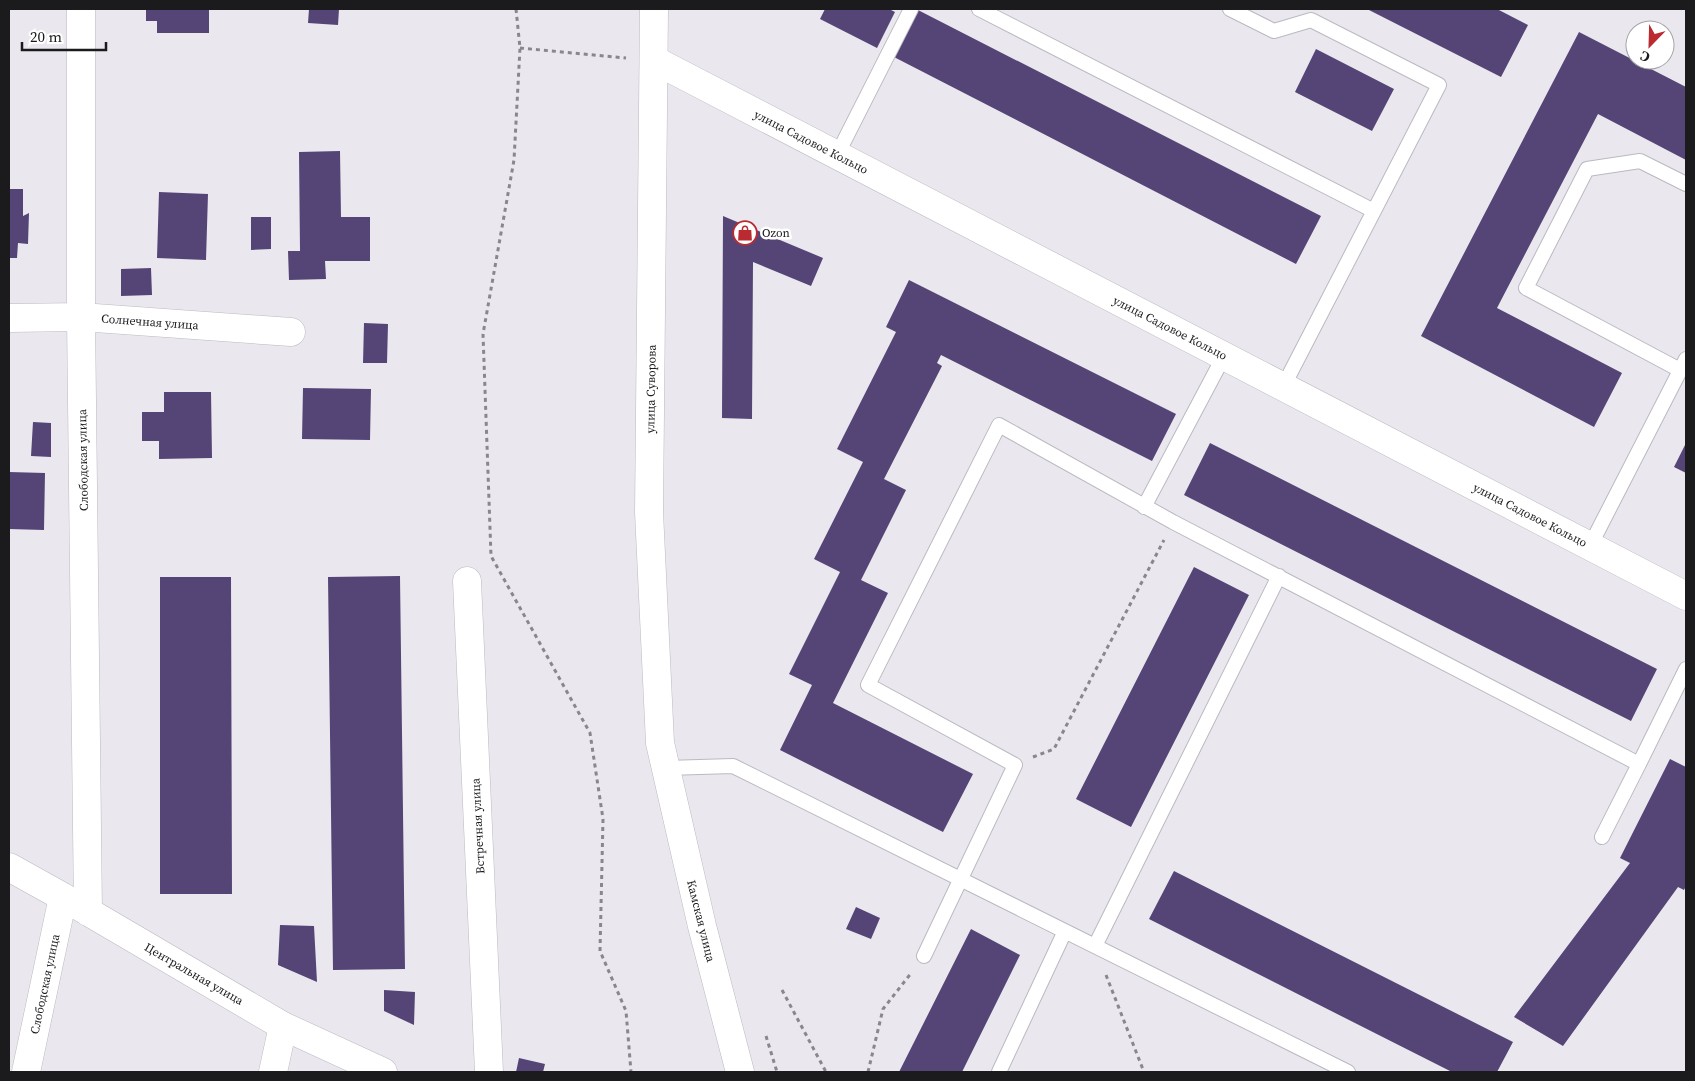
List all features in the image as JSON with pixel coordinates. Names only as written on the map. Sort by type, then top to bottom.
[{"type":"street","name":"Слободская улица","points":[[81,9],[81,317],[88,912]]},
{"type":"street","name":"улица Суворова","points":[[654,9],[650,512],[660,743],[666,768]]},
{"type":"street","name":"улица Садовое Кольцо","points":[[654,60],[1686,596]]},
{"type":"street","name":"Солнечная улица","points":[[9,318],[81,317],[290,332]]},
{"type":"street","name":"Встречная улица","points":[[467,581],[490,1072]]},
{"type":"street","name":"Камская улица","points":[[666,768],[702,926],[740,1072]]},
{"type":"street","name":"Центральная улица","points":[[9,867],[283,1026],[383,1072]]},
{"type":"street","name":"Слободская улица","points":[[26,1072],[63,897]]},
{"type":"street","points":[[273,1072],[283,1026]]},
{"type":"lane","points":[[837,156],[910,9]]},
{"type":"lane","points":[[979,9],[1374,211]]},
{"type":"lane","points":[[1230,9],[1274,31],[1314,14],[1438,85],[1283,387]]},
{"type":"lane","points":[[1590,546],[1683,365],[1526,288],[1587,169],[1640,160],[1686,184]]},
{"type":"lane","points":[[1144,507],[1224,356]]},
{"type":"lane","points":[[924,956],[1015,765],[868,685],[998,425],[1144,507],[1639,764]]},
{"type":"lane","points":[[1094,946],[1279,576]]},
{"type":"lane","points":[[1602,837],[1686,669]]},
{"type":"lane","points":[[666,768],[733,766],[1348,1072]]},
{"type":"lane","points":[[999,1072],[1065,931]]},
{"type":"path","points":[[516,9],[520,48],[514,160],[483,334],[491,556],[590,733],[603,819],[600,951],[626,1011],[631,1072]]},
{"type":"path","points":[[520,48],[654,60]]},
{"type":"path","points":[[1015,765],[1054,749],[1173,522]]},
{"type":"path","points":[[1094,946],[1144,1072]]},
{"type":"path","points":[[868,1072],[883,1009],[924,956]]},
{"type":"path","points":[[782,990],[826,1072]]},
{"type":"path","points":[[766,1036],[777,1072]]},
{"type":"building","points":[[146,9],[209,9],[209,33],[157,33],[157,21],[146,21]]},
{"type":"building","points":[[309,9],[339,9],[338,25],[308,23]]},
{"type":"building","points":[[825,9],[889,9],[895,12],[877,48],[820,19]]},
{"type":"building","points":[[916,9],[1321,216],[1296,264],[892,56]]},
{"type":"building","points":[[1367,9],[1497,9],[1528,25],[1501,77]]},
{"type":"building","points":[[1579,32],[1625,56],[1625,70],[1653,70],[1686,87],[1686,160],[1598,114],[1497,308],[1622,373],[1594,427],[1421,336]]},
{"type":"building","points":[[1316,49],[1394,89],[1372,131],[1295,92]]},
{"type":"building","points":[[340,151],[341,217],[370,217],[370,261],[325,261],[326,279],[289,280],[288,251],[300,251],[299,152]]},
{"type":"building","points":[[9,189],[23,189],[23,216],[29,213],[28,244],[18,243],[17,258],[9,258]]},
{"type":"building","points":[[159,192],[208,194],[206,260],[157,258]]},
{"type":"building","points":[[723,216],[823,258],[811,286],[753,262],[752,419],[722,418]]},
{"type":"building","points":[[251,217],[271,217],[271,249],[251,250]]},
{"type":"building","points":[[151,268],[152,295],[121,296],[121,269]]},
{"type":"building","points":[[909,280],[1176,414],[1152,461],[941,355],[937,363],[942,366],[884,479],[906,490],[861,580],[888,593],[833,703],[973,774],[943,832],[780,750],[812,685],[789,674],[840,572],[814,559],[863,462],[837,449],[896,332],[886,327]]},
{"type":"building","points":[[364,323],[388,324],[387,363],[363,363]]},
{"type":"building","points":[[303,388],[371,389],[370,440],[302,439]]},
{"type":"building","points":[[164,392],[211,392],[212,458],[159,459],[159,441],[142,441],[142,412],[164,412]]},
{"type":"building","points":[[33,422],[51,423],[51,457],[31,456]]},
{"type":"building","points":[[1210,443],[1657,669],[1631,721],[1184,495]]},
{"type":"building","points":[[1686,443],[1686,473],[1674,467]]},
{"type":"building","points":[[9,472],[45,473],[44,530],[9,529]]},
{"type":"building","points":[[1194,567],[1249,595],[1131,827],[1076,799]]},
{"type":"building","points":[[400,576],[405,969],[333,970],[328,577]]},
{"type":"building","points":[[160,577],[231,577],[232,894],[160,894]]},
{"type":"building","points":[[1670,759],[1686,767],[1686,886],[1684,890],[1678,887],[1563,1046],[1514,1017],[1630,863],[1620,858]]},
{"type":"building","points":[[1174,871],[1513,1042],[1497,1072],[1452,1072],[1149,919]]},
{"type":"building","points":[[856,907],[880,918],[871,939],[846,929]]},
{"type":"building","points":[[280,925],[314,926],[317,982],[278,965]]},
{"type":"building","points":[[971,929],[1020,955],[962,1072],[899,1072]]},
{"type":"building","points":[[384,990],[415,992],[414,1025],[384,1011]]},
{"type":"building","points":[[519,1058],[545,1064],[543,1072],[516,1072]]},
{"type":"place","name":"Ozon","points":[[745,233]]}]
